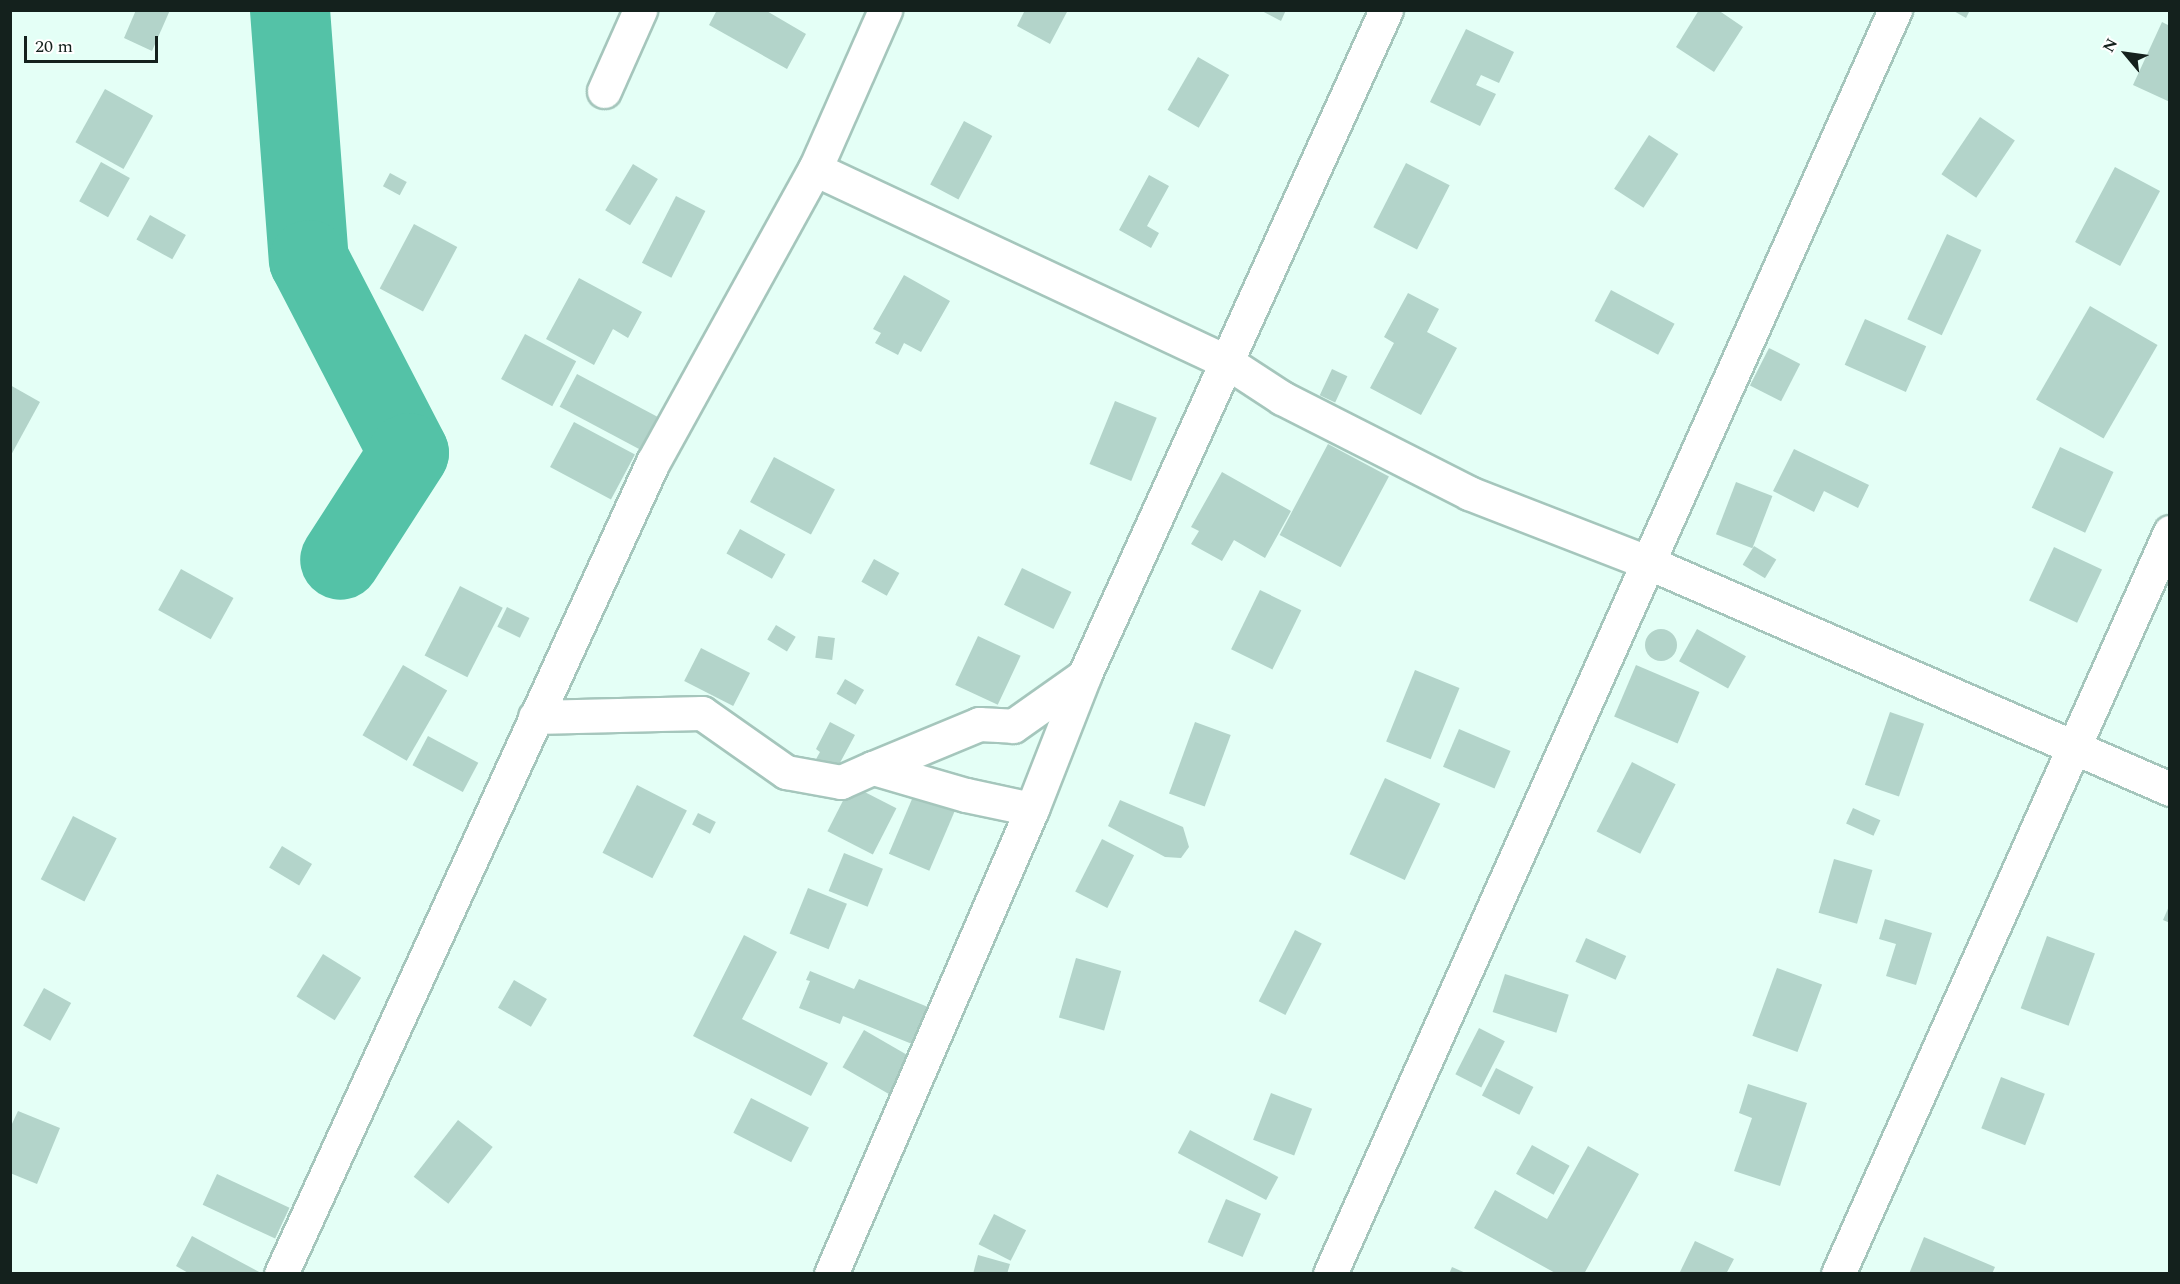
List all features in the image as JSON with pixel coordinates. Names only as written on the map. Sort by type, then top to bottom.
[{"type":"street","points":[[604,91],[640,10]]},
{"type":"street","points":[[281,1274],[653,462],[815,169],[885,10]]},
{"type":"street","points":[[831,1274],[1032,809],[1084,676],[1386,10]]},
{"type":"street","points":[[1330,1274],[1895,10]]},
{"type":"street","points":[[815,169],[1227,362],[1282,398],[1469,493],[1647,562],[2169,789]]},
{"type":"street","points":[[1838,1274],[2169,532]]},
{"type":"street","points":[[535,717],[702,713],[786,772],[841,782],[979,724],[1013,726],[1084,676]]},
{"type":"street","points":[[873,768],[1032,809]]},
{"type":"building","points":[[136,10],[170,10],[152,51],[124,38]]},
{"type":"building","points":[[717,10],[765,10],[806,34],[787,69],[709,25]]},
{"type":"building","points":[[1025,10],[1068,10],[1050,44],[1017,26]]},
{"type":"building","points":[[1260,10],[1286,10],[1281,21]]},
{"type":"building","points":[[1699,10],[1718,10],[1743,27],[1714,72],[1676,47]]},
{"type":"building","points":[[1952,10],[1970,10],[1966,18]]},
{"type":"building","points":[[2162,22],[2170,26],[2170,102],[2133,85]]},
{"type":"building","points":[[1466,29],[1514,52],[1499,83],[1481,75],[1476,85],[1496,94],[1480,126],[1430,102]]},
{"type":"building","points":[[1198,57],[1229,75],[1199,128],[1168,110]]},
{"type":"building","points":[[105,89],[153,116],[124,169],[75,142]]},
{"type":"building","points":[[1980,117],[2015,140],[1976,198],[1941,174]]},
{"type":"building","points":[[964,121],[992,136],[958,200],[930,185]]},
{"type":"building","points":[[1649,135],[1678,154],[1643,208],[1614,189]]},
{"type":"building","points":[[101,162],[130,178],[108,217],[79,201]]},
{"type":"building","points":[[1406,163],[1450,185],[1417,249],[1373,227]]},
{"type":"building","points":[[633,164],[658,179],[630,225],[605,210]]},
{"type":"building","points":[[2115,167],[2160,191],[2120,266],[2075,242]]},
{"type":"building","points":[[390,173],[407,182],[400,195],[383,186]]},
{"type":"building","points":[[1149,175],[1169,186],[1147,226],[1159,233],[1151,248],[1119,230]]},
{"type":"building","points":[[676,196],[705,211],[671,278],[642,263]]},
{"type":"building","points":[[150,215],[186,235],[172,259],[136,239]]},
{"type":"building","points":[[414,224],[457,247],[423,311],[380,288]]},
{"type":"building","points":[[1947,234],[1981,250],[1942,335],[1907,319]]},
{"type":"building","points":[[904,275],[950,301],[921,352],[904,343],[898,355],[875,343],[881,333],[873,329]]},
{"type":"building","points":[[579,278],[642,312],[628,338],[613,329],[594,365],[546,339]]},
{"type":"building","points":[[1611,290],[1675,324],[1658,355],[1595,321]]},
{"type":"building","points":[[1408,293],[1439,309],[1427,332],[1457,348],[1421,415],[1370,388],[1394,343],[1384,337]]},
{"type":"building","points":[[2090,306],[2158,345],[2104,439],[2036,400]]},
{"type":"building","points":[[1865,319],[1926,346],[1906,392],[1845,365]]},
{"type":"building","points":[[525,334],[576,361],[552,406],[501,379]]},
{"type":"building","points":[[1769,348],[1800,364],[1781,401],[1750,385]]},
{"type":"building","points":[[1332,369],[1347,376],[1335,402],[1320,395]]},
{"type":"building","points":[[577,374],[657,417],[640,449],[560,407]]},
{"type":"building","points":[[10,385],[40,402],[10,457]]},
{"type":"building","points":[[1115,401],[1157,418],[1131,481],[1090,464]]},
{"type":"building","points":[[574,422],[635,454],[611,499],[550,467]]},
{"type":"building","points":[[1328,444],[1389,476],[1341,567],[1280,535]]},
{"type":"building","points":[[2060,447],[2113,472],[2085,533],[2032,508]]},
{"type":"building","points":[[1794,449],[1869,485],[1858,508],[1824,491],[1814,512],[1773,491]]},
{"type":"building","points":[[774,457],[835,489],[811,534],[750,502]]},
{"type":"building","points":[[1222,472],[1291,511],[1265,558],[1234,540],[1222,561],[1191,544],[1199,531],[1191,527]]},
{"type":"building","points":[[1736,482],[1772,496],[1752,548],[1716,534]]},
{"type":"building","points":[[740,529],[785,554],[772,579],[726,553]]},
{"type":"building","points":[[1754,546],[1776,559],[1765,578],[1743,565]]},
{"type":"building","points":[[2054,547],[2102,569],[2077,623],[2029,600]]},
{"type":"building","points":[[874,559],[899,573],[887,596],[861,582]]},
{"type":"building","points":[[1022,568],[1071,592],[1053,629],[1004,605]]},
{"type":"building","points":[[181,569],[233,598],[211,639],[158,610]]},
{"type":"building","points":[[460,586],[503,608],[467,677],[425,655]]},
{"type":"building","points":[[1260,590],[1301,610],[1272,669],[1231,649]]},
{"type":"building","points":[[507,607],[529,618],[520,638],[497,627]]},
{"type":"building","points":[[776,625],[796,637],[787,651],[767,640]]},
{"type":"building","points":[[1661,629],[1673,633],[1677,645],[1673,657],[1661,661],[1649,657],[1645,645],[1649,633]]},
{"type":"building","points":[[1697,629],[1746,656],[1728,689],[1679,661]]},
{"type":"building","points":[[818,636],[835,638],[832,660],[815,658]]},
{"type":"building","points":[[978,636],[1021,656],[998,705],[955,685]]},
{"type":"building","points":[[701,648],[750,673],[733,706],[684,681]]},
{"type":"building","points":[[403,665],[447,690],[407,761],[362,735]]},
{"type":"building","points":[[1636,665],[1700,692],[1678,744],[1614,717]]},
{"type":"building","points":[[1415,670],[1460,688],[1431,759],[1386,741]]},
{"type":"building","points":[[845,679],[864,690],[856,705],[836,694]]},
{"type":"building","points":[[1890,712],[1924,724],[1899,797],[1865,785]]},
{"type":"building","points":[[830,722],[855,735],[835,772],[815,761],[820,752],[816,749]]},
{"type":"building","points":[[1195,722],[1231,735],[1205,806],[1169,793]]},
{"type":"building","points":[[1459,729],[1511,751],[1495,789],[1443,767]]},
{"type":"building","points":[[428,736],[478,763],[463,792],[413,765]]},
{"type":"building","points":[[1632,762],[1676,784],[1640,854],[1597,831]]},
{"type":"building","points":[[1385,778],[1440,804],[1405,880],[1350,854]]},
{"type":"building","points":[[637,785],[687,810],[652,878],[602,853]]},
{"type":"building","points":[[851,785],[896,808],[873,854],[827,831]]},
{"type":"building","points":[[915,792],[956,809],[929,871],[889,854]]},
{"type":"building","points":[[1120,800],[1183,827],[1189,847],[1181,858],[1165,857],[1108,826]]},
{"type":"building","points":[[1853,808],[1880,820],[1873,836],[1846,824]]},
{"type":"building","points":[[698,813],[716,822],[710,834],[692,825]]},
{"type":"building","points":[[73,816],[117,838],[84,902],[41,879]]},
{"type":"building","points":[[1102,839],[1134,855],[1107,908],[1075,892]]},
{"type":"building","points":[[282,846],[312,864],[299,885],[269,867]]},
{"type":"building","points":[[844,853],[883,869],[868,907],[829,891]]},
{"type":"building","points":[[1834,859],[1872,870],[1857,924],[1819,913]]},
{"type":"building","points":[[808,888],[847,904],[829,949],[790,933]]},
{"type":"building","points":[[2170,904],[2170,923],[2163,920]]},
{"type":"building","points":[[1885,919],[1932,933],[1916,985],[1886,976],[1896,944],[1879,939]]},
{"type":"building","points":[[1295,930],[1322,944],[1285,1015],[1259,1001]]},
{"type":"building","points":[[744,935],[777,952],[742,1019],[828,1063],[811,1096],[693,1036]]},
{"type":"building","points":[[2047,936],[2095,953],[2069,1026],[2021,1008]]},
{"type":"building","points":[[1586,938],[1626,956],[1616,980],[1575,962]]},
{"type":"building","points":[[323,954],[361,978],[335,1020],[297,996]]},
{"type":"building","points":[[1076,958],[1121,971],[1104,1031],[1059,1018]]},
{"type":"building","points":[[1777,968],[1822,984],[1797,1052],[1752,1036]]},
{"type":"building","points":[[810,971],[854,989],[859,979],[928,1007],[912,1044],[843,1016],[840,1024],[799,1008],[810,981],[806,980]]},
{"type":"building","points":[[1505,974],[1569,995],[1556,1033],[1493,1012]]},
{"type":"building","points":[[514,980],[547,999],[531,1027],[498,1008]]},
{"type":"building","points":[[44,988],[71,1003],[50,1041],[23,1026]]},
{"type":"building","points":[[1479,1028],[1505,1041],[1481,1087],[1455,1074]]},
{"type":"building","points":[[864,1030],[911,1057],[889,1094],[842,1067]]},
{"type":"building","points":[[1496,1068],[1533,1087],[1519,1115],[1482,1096]]},
{"type":"building","points":[[2001,1077],[2045,1094],[2025,1145],[1981,1128]]},
{"type":"building","points":[[1748,1084],[1807,1103],[1780,1186],[1734,1171],[1752,1118],[1739,1113]]},
{"type":"building","points":[[1271,1093],[1312,1109],[1294,1155],[1253,1140]]},
{"type":"building","points":[[751,1098],[809,1128],[791,1162],[733,1133]]},
{"type":"building","points":[[18,1111],[60,1128],[37,1184],[10,1173],[10,1128]]},
{"type":"building","points":[[458,1120],[493,1147],[448,1204],[414,1177]]},
{"type":"building","points":[[1190,1130],[1278,1177],[1266,1200],[1178,1153]]},
{"type":"building","points":[[1532,1145],[1570,1166],[1554,1195],[1516,1174]]},
{"type":"building","points":[[1588,1146],[1639,1174],[1584,1274],[1557,1274],[1474,1228],[1495,1190],[1547,1219]]},
{"type":"building","points":[[217,1174],[290,1208],[275,1239],[203,1205]]},
{"type":"building","points":[[1226,1199],[1261,1214],[1243,1257],[1208,1242]]},
{"type":"building","points":[[994,1214],[1026,1230],[1011,1261],[979,1244]]},
{"type":"building","points":[[192,1236],[263,1274],[190,1274],[176,1266]]},
{"type":"building","points":[[1924,1237],[1995,1267],[1992,1274],[1909,1274]]},
{"type":"building","points":[[1695,1241],[1734,1259],[1726,1274],[1679,1274]]},
{"type":"building","points":[[978,1255],[1010,1264],[1007,1274],[973,1274]]},
{"type":"building","points":[[1452,1267],[1468,1274],[1449,1274]]},
{"type":"waterway","points":[[290,10],[309,260],[409,453],[340,560]]}]
